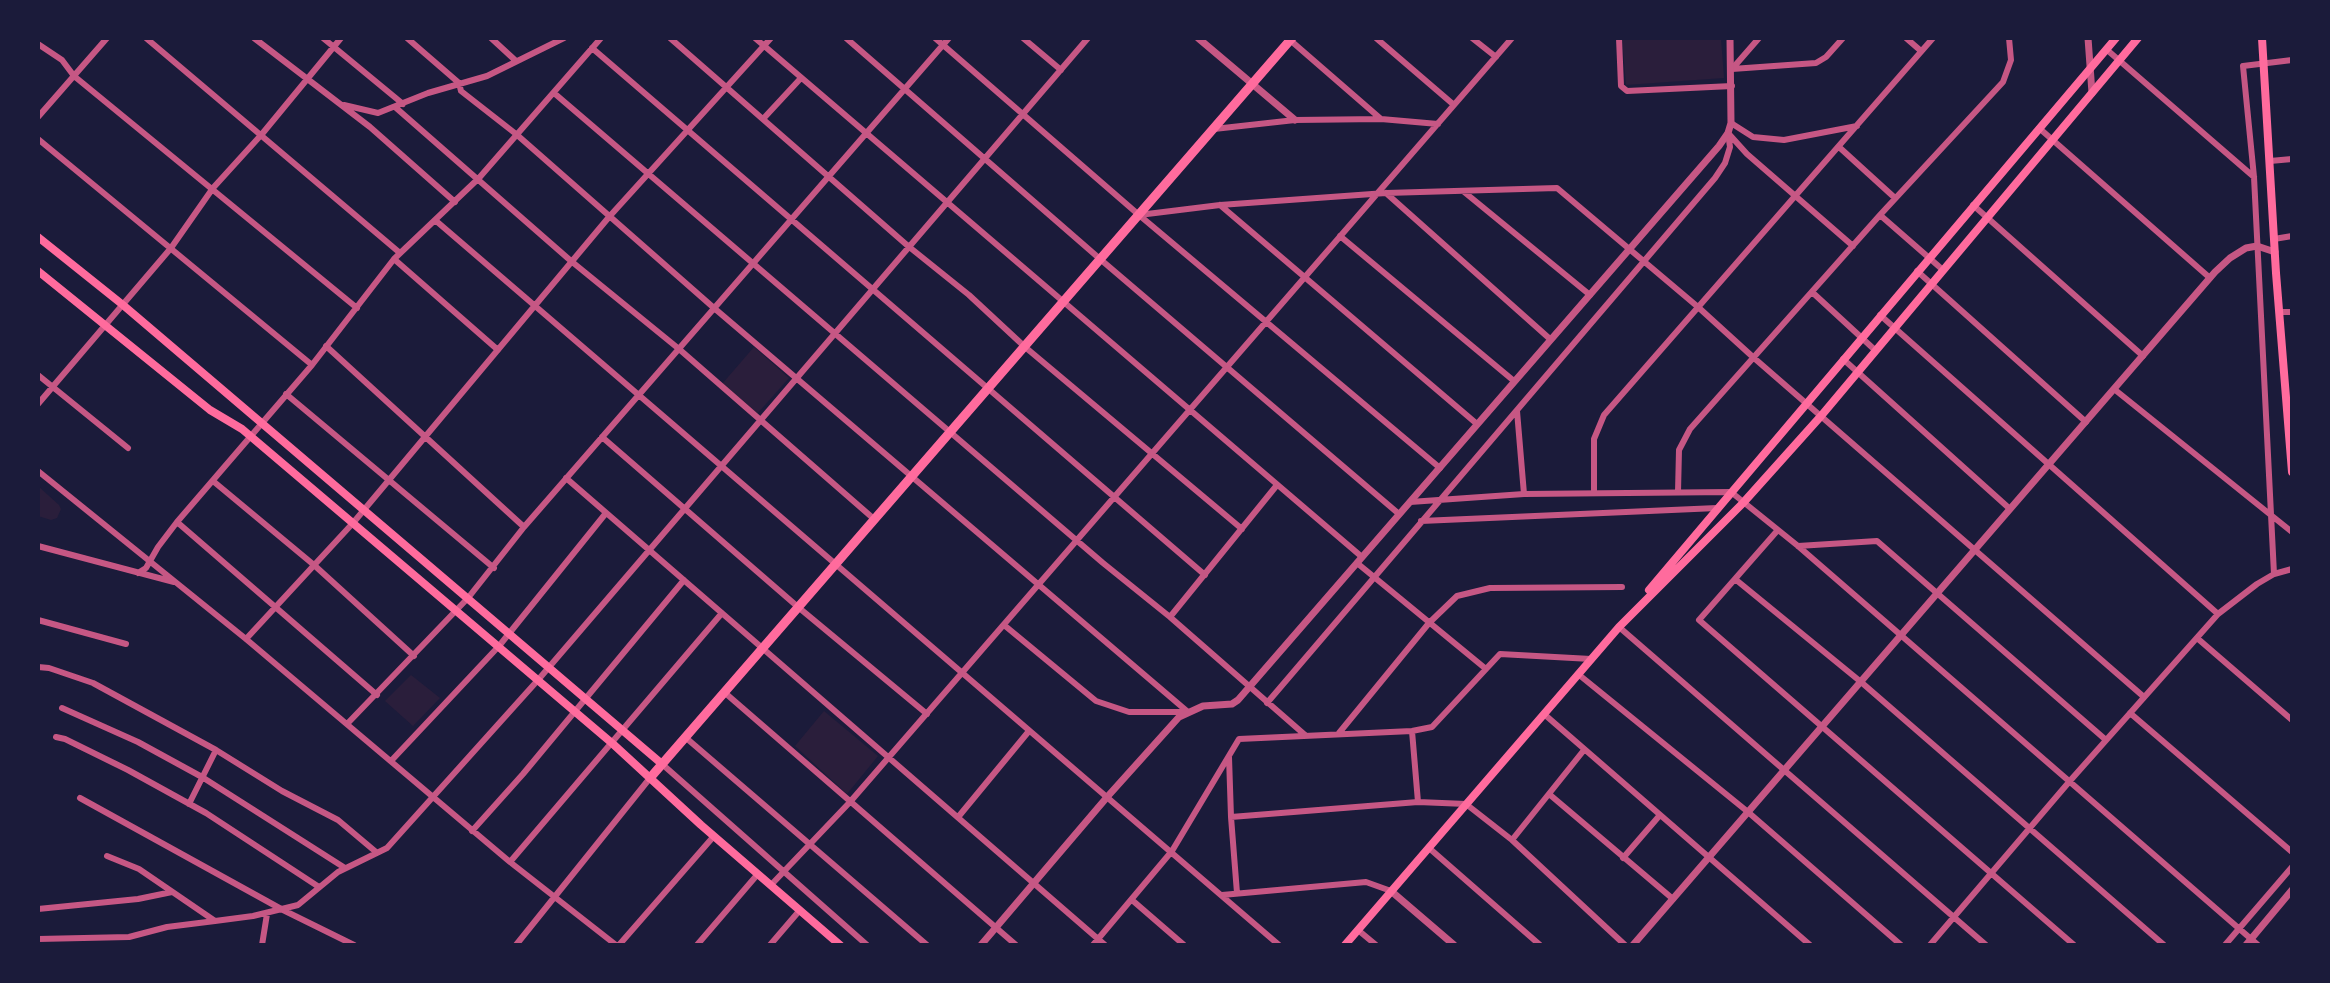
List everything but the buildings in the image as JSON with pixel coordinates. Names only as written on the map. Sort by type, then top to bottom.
[{"type":"main road","points":[[1345,945],[1619,627],[2116,38]]},
{"type":"main road","points":[[1619,627],[1743,503],[1821,416],[2138,38]]},
{"type":"main road","points":[[2262,38],[2279,312],[2288,379],[2292,472]]},
{"type":"main road","points":[[650,778],[1290,39]]},
{"type":"main road","points":[[38,237],[123,305],[662,764]]},
{"type":"main road","points":[[38,271],[210,410],[250,435],[576,712],[757,875],[840,945]]},
{"type":"street","points":[[38,117],[107,38]]},
{"type":"street","points":[[146,38],[400,253]]},
{"type":"street","points":[[254,38],[341,104],[455,202]]},
{"type":"street","points":[[323,38],[403,104]]},
{"type":"street","points":[[38,404],[171,248],[213,188],[341,38]]},
{"type":"street","points":[[407,38],[459,83],[461,91],[516,134],[796,379],[1188,712]]},
{"type":"street","points":[[491,38],[516,61]]},
{"type":"street","points":[[341,104],[378,113],[487,76],[564,38]]},
{"type":"street","points":[[138,573],[151,561],[177,522],[312,365],[394,259],[479,178],[601,38]]},
{"type":"street","points":[[670,38],[908,246],[969,295],[1025,347],[1242,529]]},
{"type":"street","points":[[755,38],[1277,485],[1360,560],[1373,577],[1486,669]]},
{"type":"street","points":[[246,639],[353,523],[647,173],[771,38]]},
{"type":"street","points":[[846,38],[1399,514]]},
{"type":"street","points":[[935,38],[1139,215],[1440,468]]},
{"type":"street","points":[[347,724],[457,612],[566,478],[949,38]]},
{"type":"street","points":[[1023,38],[1061,70]]},
{"type":"street","points":[[38,939],[129,937],[167,927],[283,910],[298,905],[345,868],[387,848],[538,680],[1088,38]]},
{"type":"street","points":[[1198,38],[1295,120]]},
{"type":"street","points":[[1376,38],[1454,105]]},
{"type":"street","points":[[1472,38],[1496,57]]},
{"type":"street","points":[[771,885],[889,758],[1512,38]]},
{"type":"street","points":[[1619,38],[1621,86],[1624,90],[1732,86]]},
{"type":"street","points":[[981,945],[1173,723],[1203,706],[1232,704],[1248,687],[1728,133],[1732,86],[1730,38]]},
{"type":"street","points":[[1732,69],[1759,38]]},
{"type":"street","points":[[1732,69],[1816,63],[1843,38]]},
{"type":"street","points":[[1906,38],[1921,51]]},
{"type":"street","points":[[1594,493],[1594,439],[1604,415],[1933,38]]},
{"type":"street","points":[[1678,492],[1682,440],[1895,198],[2003,82],[2011,60],[2009,38]]},
{"type":"street","points":[[2088,38],[2092,93]]},
{"type":"street","points":[[1290,39],[1381,119]]},
{"type":"street","points":[[38,44],[62,60],[74,76],[357,308]]},
{"type":"street","points":[[592,48],[1205,575]]},
{"type":"street","points":[[2106,49],[2254,177]]},
{"type":"street","points":[[2274,574],[2254,177],[2243,66],[2292,60]]},
{"type":"street","points":[[763,119],[801,78]]},
{"type":"street","points":[[554,93],[1305,735]]},
{"type":"street","points":[[395,107],[874,519]]},
{"type":"street","points":[[1213,129],[1295,120],[1381,119],[1438,124]]},
{"type":"street","points":[[1731,123],[1753,137],[1784,140],[1857,126]]},
{"type":"street","points":[[2039,128],[2210,278]]},
{"type":"street","points":[[1728,133],[1794,197],[1853,246]]},
{"type":"street","points":[[1267,703],[1645,262],[1725,163],[1730,147],[1728,133]]},
{"type":"street","points":[[38,139],[312,365]]},
{"type":"street","points":[[1839,147],[1895,198]]},
{"type":"street","points":[[2270,161],[2292,159]]},
{"type":"street","points":[[1139,215],[1220,205],[1386,193],[1557,188],[1698,307],[2144,697]]},
{"type":"street","points":[[1463,191],[1590,295]]},
{"type":"street","points":[[1386,193],[1550,339]]},
{"type":"street","points":[[1220,205],[1477,424]]},
{"type":"street","points":[[1973,205],[2143,356]]},
{"type":"street","points":[[1880,215],[1943,270]]},
{"type":"street","points":[[435,220],[1278,944]]},
{"type":"street","points":[[1340,236],[1514,381]]},
{"type":"street","points":[[2274,239],[2292,236]]},
{"type":"street","points":[[1633,945],[2210,278],[2237,252],[2257,246],[2275,252]]},
{"type":"street","points":[[394,259],[498,350]]},
{"type":"street","points":[[1917,271],[2086,422]]},
{"type":"street","points":[[1812,292],[1876,351]]},
{"type":"street","points":[[2279,312],[2292,312]]},
{"type":"street","points":[[1880,315],[2218,614]]},
{"type":"street","points":[[326,346],[524,527]]},
{"type":"street","points":[[1843,359],[2010,509]]},
{"type":"street","points":[[38,375],[128,448]]},
{"type":"street","points":[[2114,389],[2292,532]]},
{"type":"street","points":[[286,394],[494,568]]},
{"type":"street","points":[[1517,411],[1524,494]]},
{"type":"street","points":[[602,437],[927,714]]},
{"type":"street","points":[[38,471],[246,639],[472,831],[618,945],[714,836]]},
{"type":"street","points":[[566,478],[959,816],[1095,942],[1105,945]]},
{"type":"street","points":[[213,481],[314,565],[414,656]]},
{"type":"street","points":[[1170,617],[1277,485]]},
{"type":"street","points":[[1410,502],[1524,494],[1731,492],[1901,635],[2252,943],[2292,890]]},
{"type":"street","points":[[1421,521],[1717,508]]},
{"type":"street","points":[[391,761],[499,646],[606,513]]},
{"type":"street","points":[[177,522],[377,695]]},
{"type":"street","points":[[1777,531],[1699,620],[2074,945]]},
{"type":"street","points":[[1798,546],[1877,541],[2106,740]]},
{"type":"street","points":[[38,546],[178,584]]},
{"type":"street","points":[[1930,945],[2218,614],[2274,574],[2292,569]]},
{"type":"street","points":[[1735,579],[1861,682],[2164,945]]},
{"type":"street","points":[[472,831],[576,712],[684,580]]},
{"type":"street","points":[[1339,733],[1429,623],[1457,596],[1476,590],[1622,587]]},
{"type":"street","points":[[510,862],[722,613]]},
{"type":"street","points":[[38,620],[126,644]]},
{"type":"street","points":[[1004,625],[1096,701],[1129,712],[1188,712]]},
{"type":"street","points":[[1619,627],[1986,945]]},
{"type":"street","points":[[2197,638],[2292,720]]},
{"type":"street","points":[[1095,942],[1172,851],[1239,739],[1412,731],[1432,727],[1440,722],[1500,654],[1591,659]]},
{"type":"street","points":[[38,667],[93,683],[216,750],[282,791],[338,820],[376,852]]},
{"type":"street","points":[[1578,674],[1748,812],[1901,945]]},
{"type":"street","points":[[724,692],[1016,945]]},
{"type":"street","points":[[62,708],[138,742],[204,778],[345,868]]},
{"type":"street","points":[[2130,713],[2292,852]]},
{"type":"street","points":[[1544,714],[1810,945]]},
{"type":"street","points":[[959,816],[1029,731]]},
{"type":"street","points":[[1412,731],[1418,802]]},
{"type":"street","points":[[56,737],[128,770],[189,804],[319,887]]},
{"type":"street","points":[[685,737],[927,945]]},
{"type":"street","points":[[189,804],[216,750]]},
{"type":"street","points":[[1512,840],[1584,750]]},
{"type":"street","points":[[1229,757],[1237,893]]},
{"type":"street","points":[[662,764],[867,945]]},
{"type":"street","points":[[516,945],[650,778]]},
{"type":"street","points":[[1549,794],[1673,899]]},
{"type":"street","points":[[80,798],[283,910],[354,945]]},
{"type":"street","points":[[1231,817],[1418,802],[1466,804],[1512,840],[1625,945]]},
{"type":"street","points":[[1623,858],[1660,815]]},
{"type":"street","points":[[1429,848],[1540,945]]},
{"type":"street","points":[[107,856],[139,869],[215,921]]},
{"type":"street","points":[[2225,945],[2292,867]]},
{"type":"street","points":[[697,945],[757,875]]},
{"type":"street","points":[[1222,895],[1366,882],[1391,891],[1454,945]]},
{"type":"street","points":[[38,909],[138,899],[172,892]]},
{"type":"street","points":[[1132,900],[1184,945]]},
{"type":"street","points":[[770,945],[800,910]]},
{"type":"street","points":[[262,945],[267,914]]},
{"type":"street","points":[[1358,930],[1376,945]]},
{"type":"street","points":[[129,937],[131,945]]},
{"type":"shaded area","points":[[1622,38],[1721,38],[1724,78],[1626,85]]},
{"type":"shaded area","points":[[754,347],[789,378],[757,414],[722,384]]},
{"type":"shaded area","points":[[38,486],[59,505],[61,509],[57,518],[51,520],[38,516]]},
{"type":"shaded area","points":[[411,675],[440,698],[413,726],[385,701]]},
{"type":"shaded area","points":[[824,711],[878,756],[847,794],[795,746]]}]
